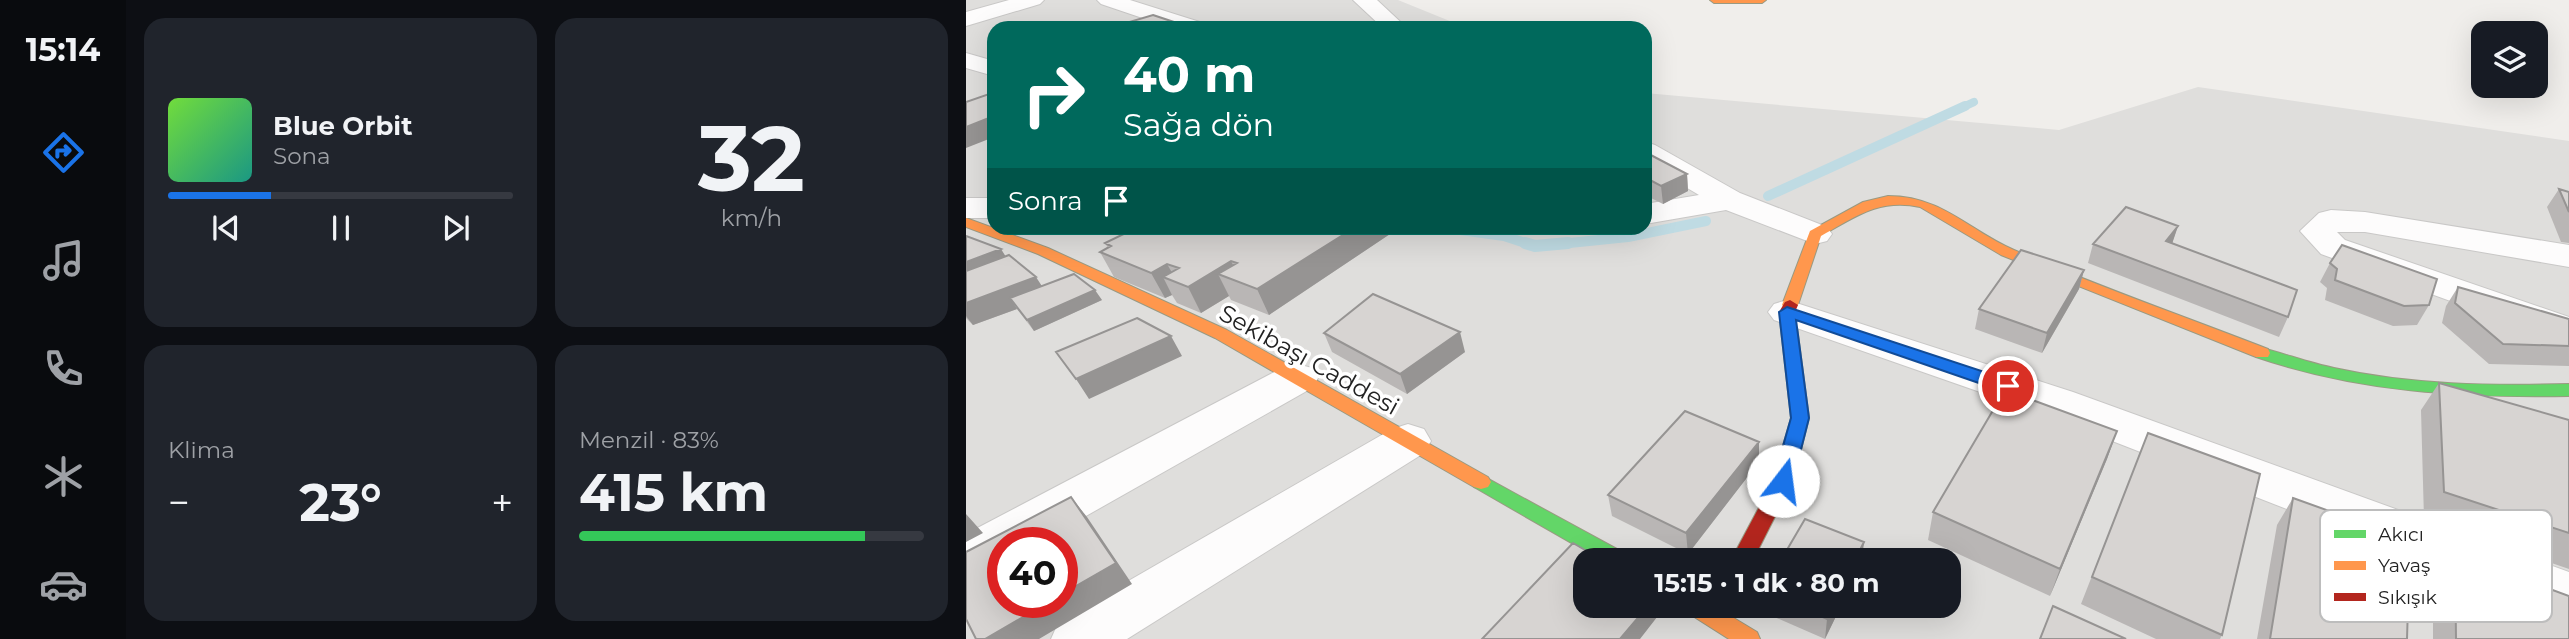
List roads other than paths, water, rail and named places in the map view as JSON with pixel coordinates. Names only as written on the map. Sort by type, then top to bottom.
[{"type":"street","points":[[966,19],[1033,0]]},
{"type":"street","points":[[1108,0],[1173,21]]},
{"type":"street","points":[[1364,0],[1388,21]]},
{"type":"street","points":[[1714,0],[1762,0]]},
{"type":"street","points":[[966,60],[987,67]]},
{"type":"street","points":[[966,86],[987,80]]},
{"type":"street","points":[[1652,155],[1728,200],[1815,234]]},
{"type":"street","points":[[1748,548],[1783,481],[1800,418],[1787,312],[1815,234],[1869,205],[1904,197],[1939,208],[1981,239],[2007,252],[2285,362],[2365,381],[2513,392],[2569,390]]},
{"type":"street","points":[[1652,213],[1728,200]]},
{"type":"street","points":[[966,208],[987,208]]},
{"type":"street","points":[[2569,256],[2365,222],[2331,220],[2318,231],[2333,247],[2569,331]]},
{"type":"street","name":"Sekibaşı Caddesi","points":[[966,222],[987,230]]},
{"type":"street","name":"Sekibaşı Caddesi","points":[[1001,235],[1043,251],[1221,334],[1598,548]]},
{"type":"street","points":[[1787,312],[2084,412],[2342,510]]},
{"type":"street","points":[[966,559],[1297,377]]},
{"type":"street","points":[[1079,639],[1408,441]]},
{"type":"street","points":[[2552,590],[2569,596]]},
{"type":"waterway","points":[[1961,108],[1974,102]]},
{"type":"waterway","points":[[1768,196],[1965,106]]},
{"type":"waterway","points":[[1652,232],[1706,221]]},
{"type":"waterway","points":[[1497,235],[1525,243]]},
{"type":"waterway","points":[[1550,245],[1638,235]]},
{"type":"waterway","points":[[1525,243],[1535,246],[1568,243]]},
{"type":"waterway","points":[[1525,243],[1531,245]]}]
